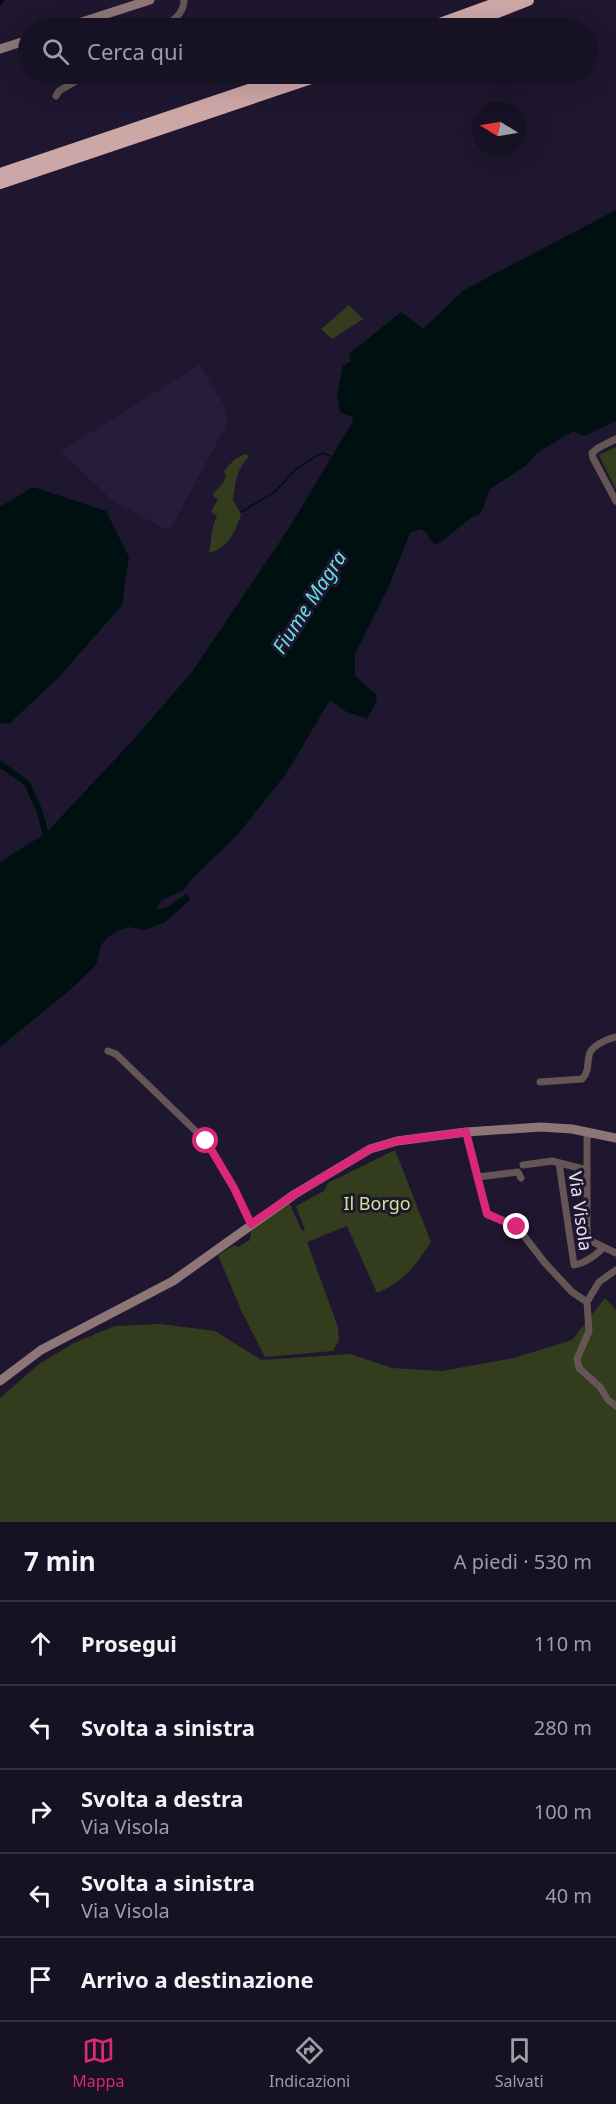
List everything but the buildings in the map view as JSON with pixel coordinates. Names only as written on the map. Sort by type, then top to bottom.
[{"type":"highway","points":[[456,18],[506,0]]},
{"type":"highway","points":[[482,18],[528,0]]},
{"type":"highway","points":[[0,174],[266,84]]},
{"type":"highway","points":[[0,183],[293,84]]},
{"type":"main road","points":[[94,18],[150,0]]},
{"type":"main road","points":[[0,49],[5,45]]},
{"type":"main road","points":[[0,1381],[41,1350],[173,1281],[295,1194],[370,1149],[397,1141],[466,1132],[552,1127],[616,1138]]},
{"type":"street","points":[[177,18],[184,6],[184,0]]},
{"type":"street","points":[[56,96],[58,91],[70,84]]},
{"type":"street","points":[[616,439],[592,453],[616,501]]},
{"type":"street","points":[[540,1082],[582,1079],[587,1073],[591,1050],[610,1038],[616,1037]]},
{"type":"street","points":[[108,1051],[116,1054],[206,1141],[234,1188],[251,1224]]},
{"type":"street","points":[[466,1132],[487,1214],[517,1227],[545,1263],[572,1292],[587,1302]]},
{"type":"street","name":"Via Visola","points":[[587,1132],[587,1232],[589,1240],[616,1253]]},
{"type":"street","points":[[524,1165],[544,1161],[587,1170]]},
{"type":"street","name":"Via Visola","points":[[559,1163],[574,1265],[582,1264],[603,1248]]},
{"type":"street","points":[[478,1177],[518,1172],[521,1178]]},
{"type":"street","points":[[616,1270],[599,1282],[587,1302],[589,1331],[577,1359],[579,1368],[616,1406]]},
{"type":"shaded area","points":[[199,365],[224,405],[227,417],[226,426],[169,531],[113,501],[61,451]]},
{"type":"green space","points":[[349,305],[363,319],[332,339],[321,329]]},
{"type":"green space","points":[[616,447],[616,490],[599,455]]},
{"type":"green space","points":[[245,454],[249,456],[239,472],[233,500],[241,514],[239,520],[234,533],[226,543],[216,551],[209,553],[217,516],[211,512],[218,499],[213,494],[223,482],[226,475],[224,471],[235,459]]},
{"type":"green space","name":"Il Borgo","points":[[395,1150],[431,1242],[402,1278],[377,1293],[347,1226],[307,1242],[338,1327],[339,1341],[333,1351],[265,1357],[241,1310],[218,1255],[234,1245],[238,1247],[250,1240],[251,1231],[289,1202],[302,1231],[305,1230],[296,1206],[324,1191],[328,1183]]},
{"type":"green space","points":[[605,1298],[616,1310],[616,1522],[0,1522],[0,1398],[39,1364],[74,1343],[115,1326],[161,1324],[215,1331],[261,1360],[350,1354],[392,1368],[442,1371],[514,1358],[572,1340]]},
{"type":"water","name":"Fiume Magra","points":[[616,210],[616,421],[584,436],[573,431],[537,453],[527,465],[490,489],[481,513],[471,518],[437,545],[421,529],[410,533],[388,588],[355,654],[355,676],[377,695],[367,719],[345,711],[330,700],[286,774],[238,834],[183,890],[162,900],[155,910],[168,907],[186,894],[191,899],[164,923],[143,930],[129,927],[108,937],[101,945],[96,965],[71,989],[0,1047],[0,862],[46,833],[133,740],[192,672],[289,528],[353,421],[352,417],[340,412],[337,395],[343,366],[351,361],[349,354],[401,312],[423,329],[464,290]]},
{"type":"water","points":[[33,487],[106,511],[129,557],[122,605],[59,677],[9,724],[0,723],[0,507]]},
{"type":"waterway","points":[[241,512],[275,492],[296,469],[318,455],[323,453],[331,456]]},
{"type":"waterway","points":[[0,764],[27,783],[39,810],[47,838]]},
{"type":"route","points":[[206,1141],[234,1188],[251,1224],[295,1194],[370,1149],[397,1141],[466,1132],[487,1214],[517,1227]]}]
